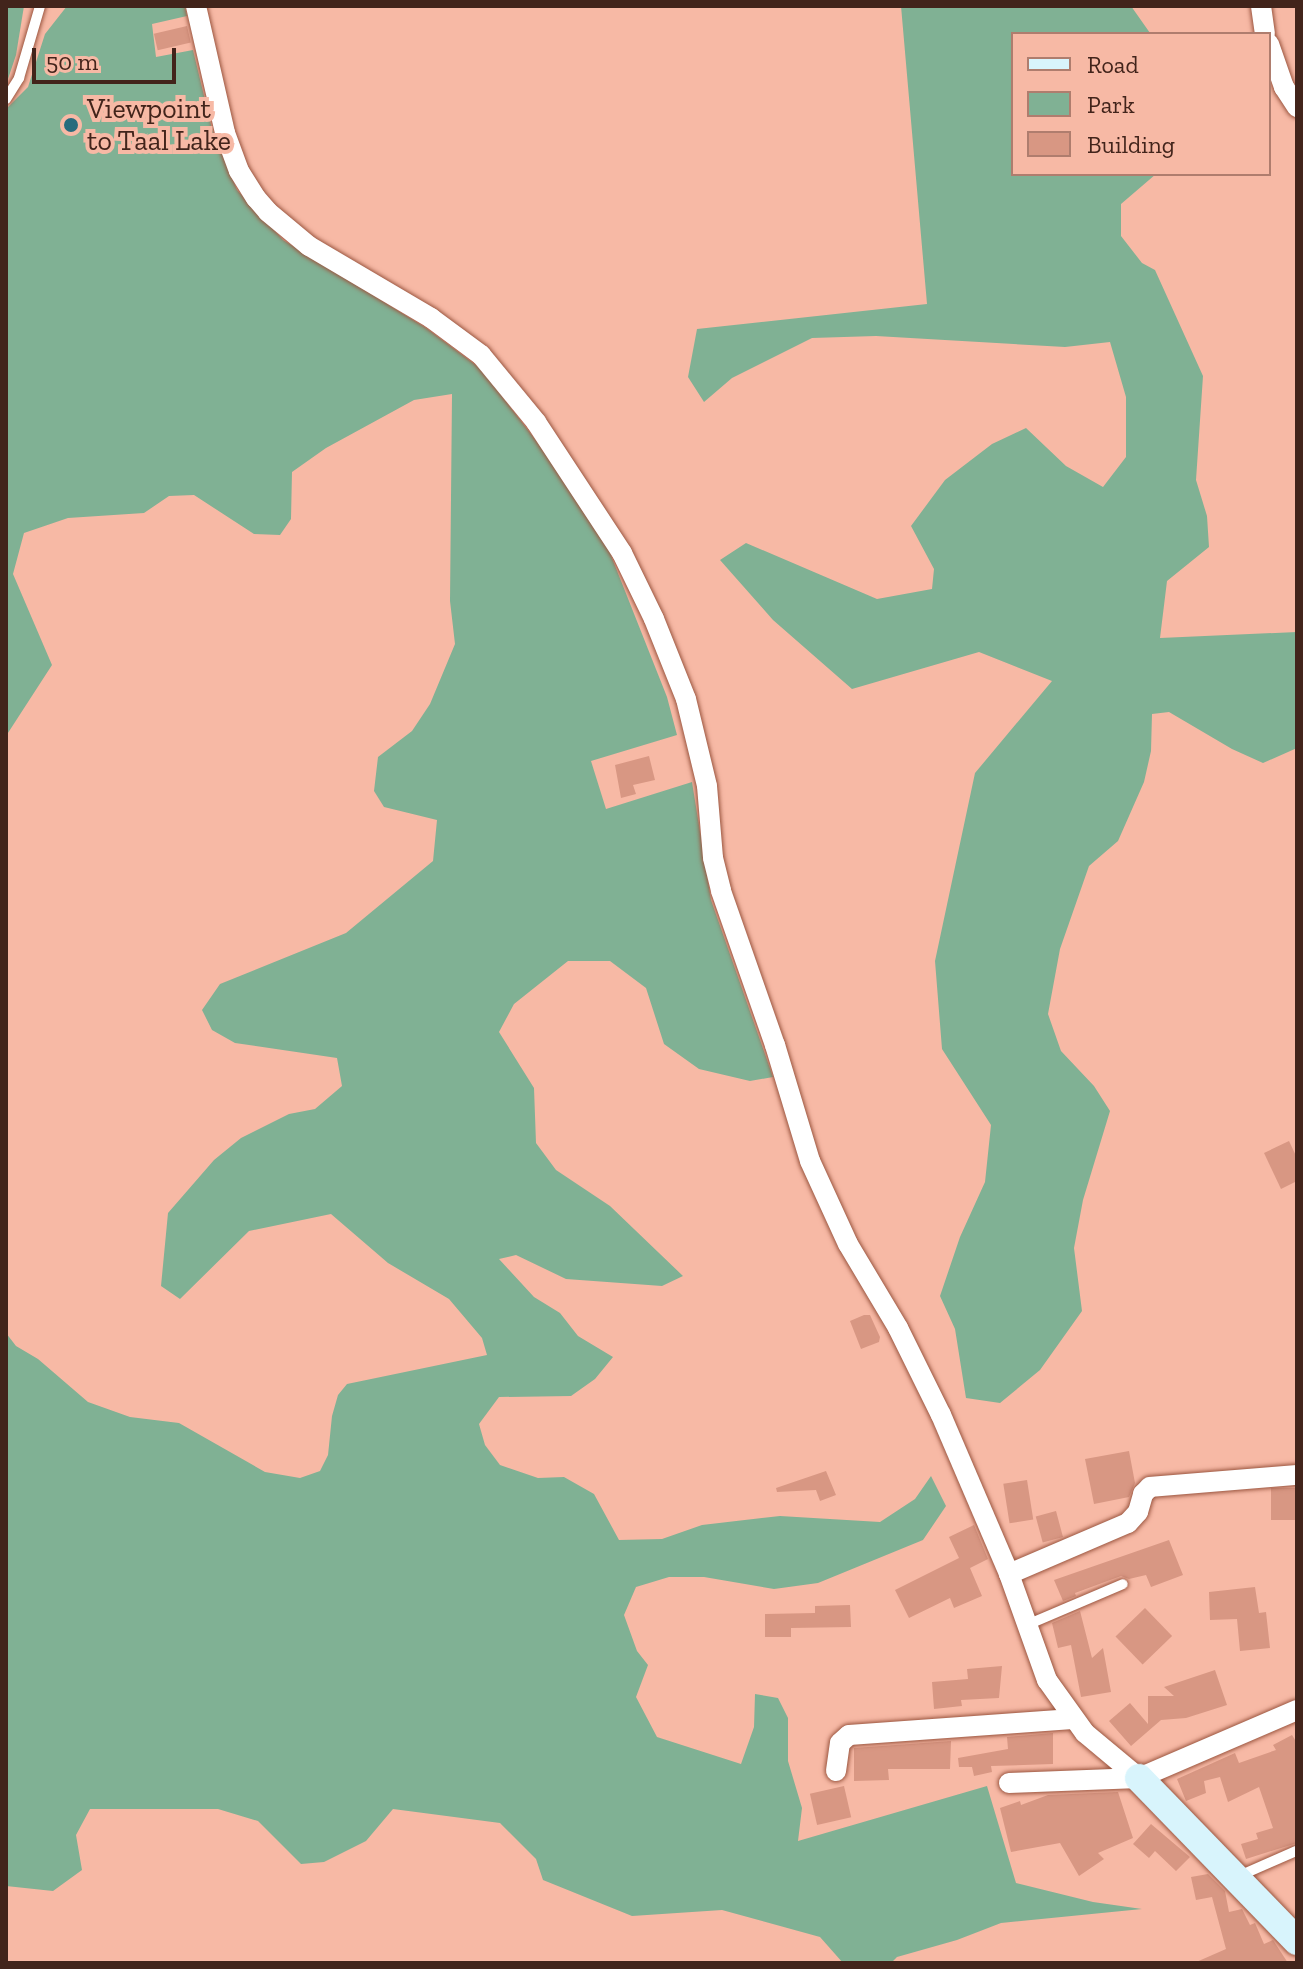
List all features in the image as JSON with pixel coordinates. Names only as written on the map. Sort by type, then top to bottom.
[{"type":"street","points":[[196,6],[225,133],[239,171],[256,198],[309,246],[431,318],[481,355],[536,422],[622,553],[668,650],[686,699],[707,786],[716,874],[782,1067],[802,1143],[848,1244],[898,1328],[941,1415],[1009,1574],[1047,1680],[1072,1719],[1139,1778],[1294,1934]]},
{"type":"street","points":[[1261,6],[1265,32]]},
{"type":"street","points":[[1271,50],[1284,87],[1297,107]]},
{"type":"street","points":[[1009,1574],[1128,1523],[1138,1512],[1143,1494],[1150,1487],[1297,1475]]},
{"type":"street","points":[[1009,1783],[1139,1778],[1297,1710]]},
{"type":"street","points":[[836,1771],[840,1743],[849,1735],[1072,1719]]},
{"type":"lane","points":[[6,99],[19,78],[40,6]]},
{"type":"lane","points":[[1027,1625],[1123,1584]]},
{"type":"lane","points":[[1237,1876],[1296,1851]]},
{"type":"green space","points":[[6,6],[24,6],[16,55],[6,85]]},
{"type":"green space","points":[[67,6],[185,6],[187,16],[152,24],[156,57],[193,50],[212,129],[237,190],[283,240],[426,328],[481,369],[537,442],[606,543],[667,697],[677,735],[591,761],[606,809],[692,782],[711,900],[773,1077],[750,1081],[699,1069],[664,1044],[646,988],[610,961],[568,961],[514,1004],[499,1032],[534,1088],[536,1143],[556,1170],[610,1206],[683,1276],[662,1286],[566,1279],[516,1255],[499,1259],[534,1297],[560,1313],[578,1336],[613,1357],[595,1379],[571,1396],[499,1397],[479,1424],[485,1445],[500,1465],[538,1478],[564,1477],[594,1494],[619,1540],[662,1539],[702,1525],[780,1516],[880,1522],[915,1499],[931,1476],[946,1506],[923,1540],[818,1583],[774,1589],[704,1577],[669,1577],[636,1587],[624,1615],[637,1651],[648,1665],[636,1697],[657,1737],[741,1764],[754,1727],[755,1694],[778,1698],[788,1718],[788,1761],[802,1808],[798,1841],[987,1786],[1016,1883],[1093,1902],[1142,1909],[1001,1923],[957,1940],[897,1957],[891,1963],[843,1963],[820,1937],[722,1910],[632,1916],[543,1880],[536,1859],[500,1823],[393,1809],[366,1841],[324,1862],[301,1864],[258,1821],[218,1809],[90,1809],[76,1835],[82,1870],[53,1891],[6,1886],[6,1333],[16,1346],[38,1359],[88,1402],[130,1417],[179,1423],[265,1472],[300,1478],[320,1471],[328,1455],[332,1416],[338,1395],[347,1384],[487,1355],[482,1338],[449,1299],[388,1263],[331,1214],[249,1231],[180,1299],[161,1286],[168,1213],[214,1160],[241,1138],[289,1114],[315,1109],[342,1086],[337,1058],[235,1043],[212,1030],[202,1010],[220,984],[346,933],[433,861],[437,820],[384,807],[374,791],[378,757],[412,731],[430,704],[455,644],[450,601],[452,394],[414,400],[326,448],[292,472],[291,519],[280,535],[254,534],[194,495],[169,496],[144,513],[68,518],[24,533],[13,574],[52,665],[6,736],[6,109],[28,87],[45,34]]},
{"type":"green space","points":[[901,6],[1131,6],[1149,32],[1011,32],[1011,176],[1154,176],[1121,204],[1121,236],[1142,263],[1155,270],[1203,376],[1196,480],[1207,516],[1209,547],[1167,581],[1160,638],[1297,632],[1297,748],[1263,763],[1232,749],[1169,712],[1152,714],[1151,751],[1144,782],[1118,841],[1089,866],[1060,949],[1048,1014],[1061,1051],[1094,1086],[1110,1111],[1083,1200],[1074,1248],[1082,1311],[1040,1370],[1000,1403],[966,1398],[955,1329],[940,1296],[960,1237],[985,1182],[991,1125],[942,1049],[935,961],[975,773],[1052,681],[979,652],[852,689],[773,620],[720,560],[746,543],[877,599],[932,589],[934,569],[911,526],[945,480],[992,444],[1026,428],[1066,466],[1103,487],[1126,457],[1126,397],[1110,342],[1065,347],[876,336],[812,338],[732,378],[704,402],[688,377],[697,329],[927,304]]},
{"type":"building","points":[[187,26],[191,43],[158,50],[154,34]]},
{"type":"building","points":[[649,756],[655,780],[633,785],[636,794],[621,798],[615,765]]},
{"type":"building","points":[[1289,1141],[1297,1158],[1297,1181],[1281,1189],[1264,1153]]},
{"type":"building","points":[[870,1315],[880,1337],[879,1342],[861,1349],[850,1321]]},
{"type":"building","points":[[1129,1451],[1135,1483],[1129,1497],[1094,1504],[1085,1459]]},
{"type":"building","points":[[826,1471],[836,1495],[820,1501],[816,1490],[777,1492],[776,1488]]},
{"type":"building","points":[[1027,1480],[1033,1520],[1010,1523],[1003,1484]]},
{"type":"building","points":[[1271,1488],[1297,1488],[1297,1520],[1271,1520]]},
{"type":"building","points":[[1056,1511],[1063,1537],[1043,1543],[1036,1516]]},
{"type":"building","points":[[974,1525],[988,1559],[970,1568],[982,1596],[954,1608],[950,1598],[909,1618],[895,1590],[959,1558],[949,1537]]},
{"type":"building","points":[[1169,1540],[1183,1575],[1151,1587],[1146,1575],[1129,1579],[1121,1576],[1075,1593],[1076,1596],[1063,1601],[1054,1580]]},
{"type":"building","points":[[1255,1587],[1259,1613],[1266,1612],[1270,1648],[1240,1651],[1237,1619],[1210,1620],[1209,1592]]},
{"type":"building","points":[[850,1605],[851,1627],[791,1628],[791,1637],[765,1637],[765,1614],[815,1613],[815,1606]]},
{"type":"building","points":[[1145,1608],[1172,1636],[1143,1665],[1116,1636]]},
{"type":"building","points":[[1080,1611],[1092,1658],[1103,1648],[1111,1692],[1081,1697],[1071,1645],[1058,1648],[1052,1623]]},
{"type":"building","points":[[1002,1666],[999,1698],[961,1700],[962,1706],[934,1709],[932,1682],[968,1679],[967,1669]]},
{"type":"building","points":[[1215,1670],[1227,1705],[1186,1718],[1161,1720],[1131,1746],[1109,1721],[1130,1703],[1148,1724],[1148,1696],[1174,1696],[1164,1687]]},
{"type":"building","points":[[1053,1733],[1053,1764],[991,1766],[992,1772],[974,1776],[972,1767],[959,1767],[958,1758],[1008,1749],[1007,1737]]},
{"type":"building","points":[[1292,1735],[1297,1743],[1297,1843],[1246,1859],[1241,1844],[1258,1839],[1256,1833],[1273,1828],[1259,1787],[1228,1802],[1220,1777],[1204,1781],[1206,1793],[1186,1801],[1177,1779],[1235,1753],[1239,1763],[1276,1750],[1273,1745]]},
{"type":"building","points":[[951,1741],[950,1769],[888,1769],[889,1780],[854,1781],[854,1748]]},
{"type":"building","points":[[844,1786],[851,1817],[817,1825],[810,1794]]},
{"type":"building","points":[[1118,1792],[1133,1838],[1098,1853],[1104,1859],[1079,1876],[1060,1843],[1011,1852],[1000,1808],[1020,1801],[1021,1805],[1048,1795]]},
{"type":"building","points":[[1151,1824],[1190,1857],[1176,1871],[1155,1851],[1149,1858],[1133,1844]]},
{"type":"building","points":[[1208,1874],[1225,1891],[1229,1912],[1242,1909],[1250,1925],[1255,1923],[1264,1944],[1273,1940],[1288,1963],[1194,1963],[1226,1949],[1212,1897],[1196,1900],[1191,1877]]},
{"type":"place","name":"Viewpoint to Taal Lake","points":[[71,125]]}]
